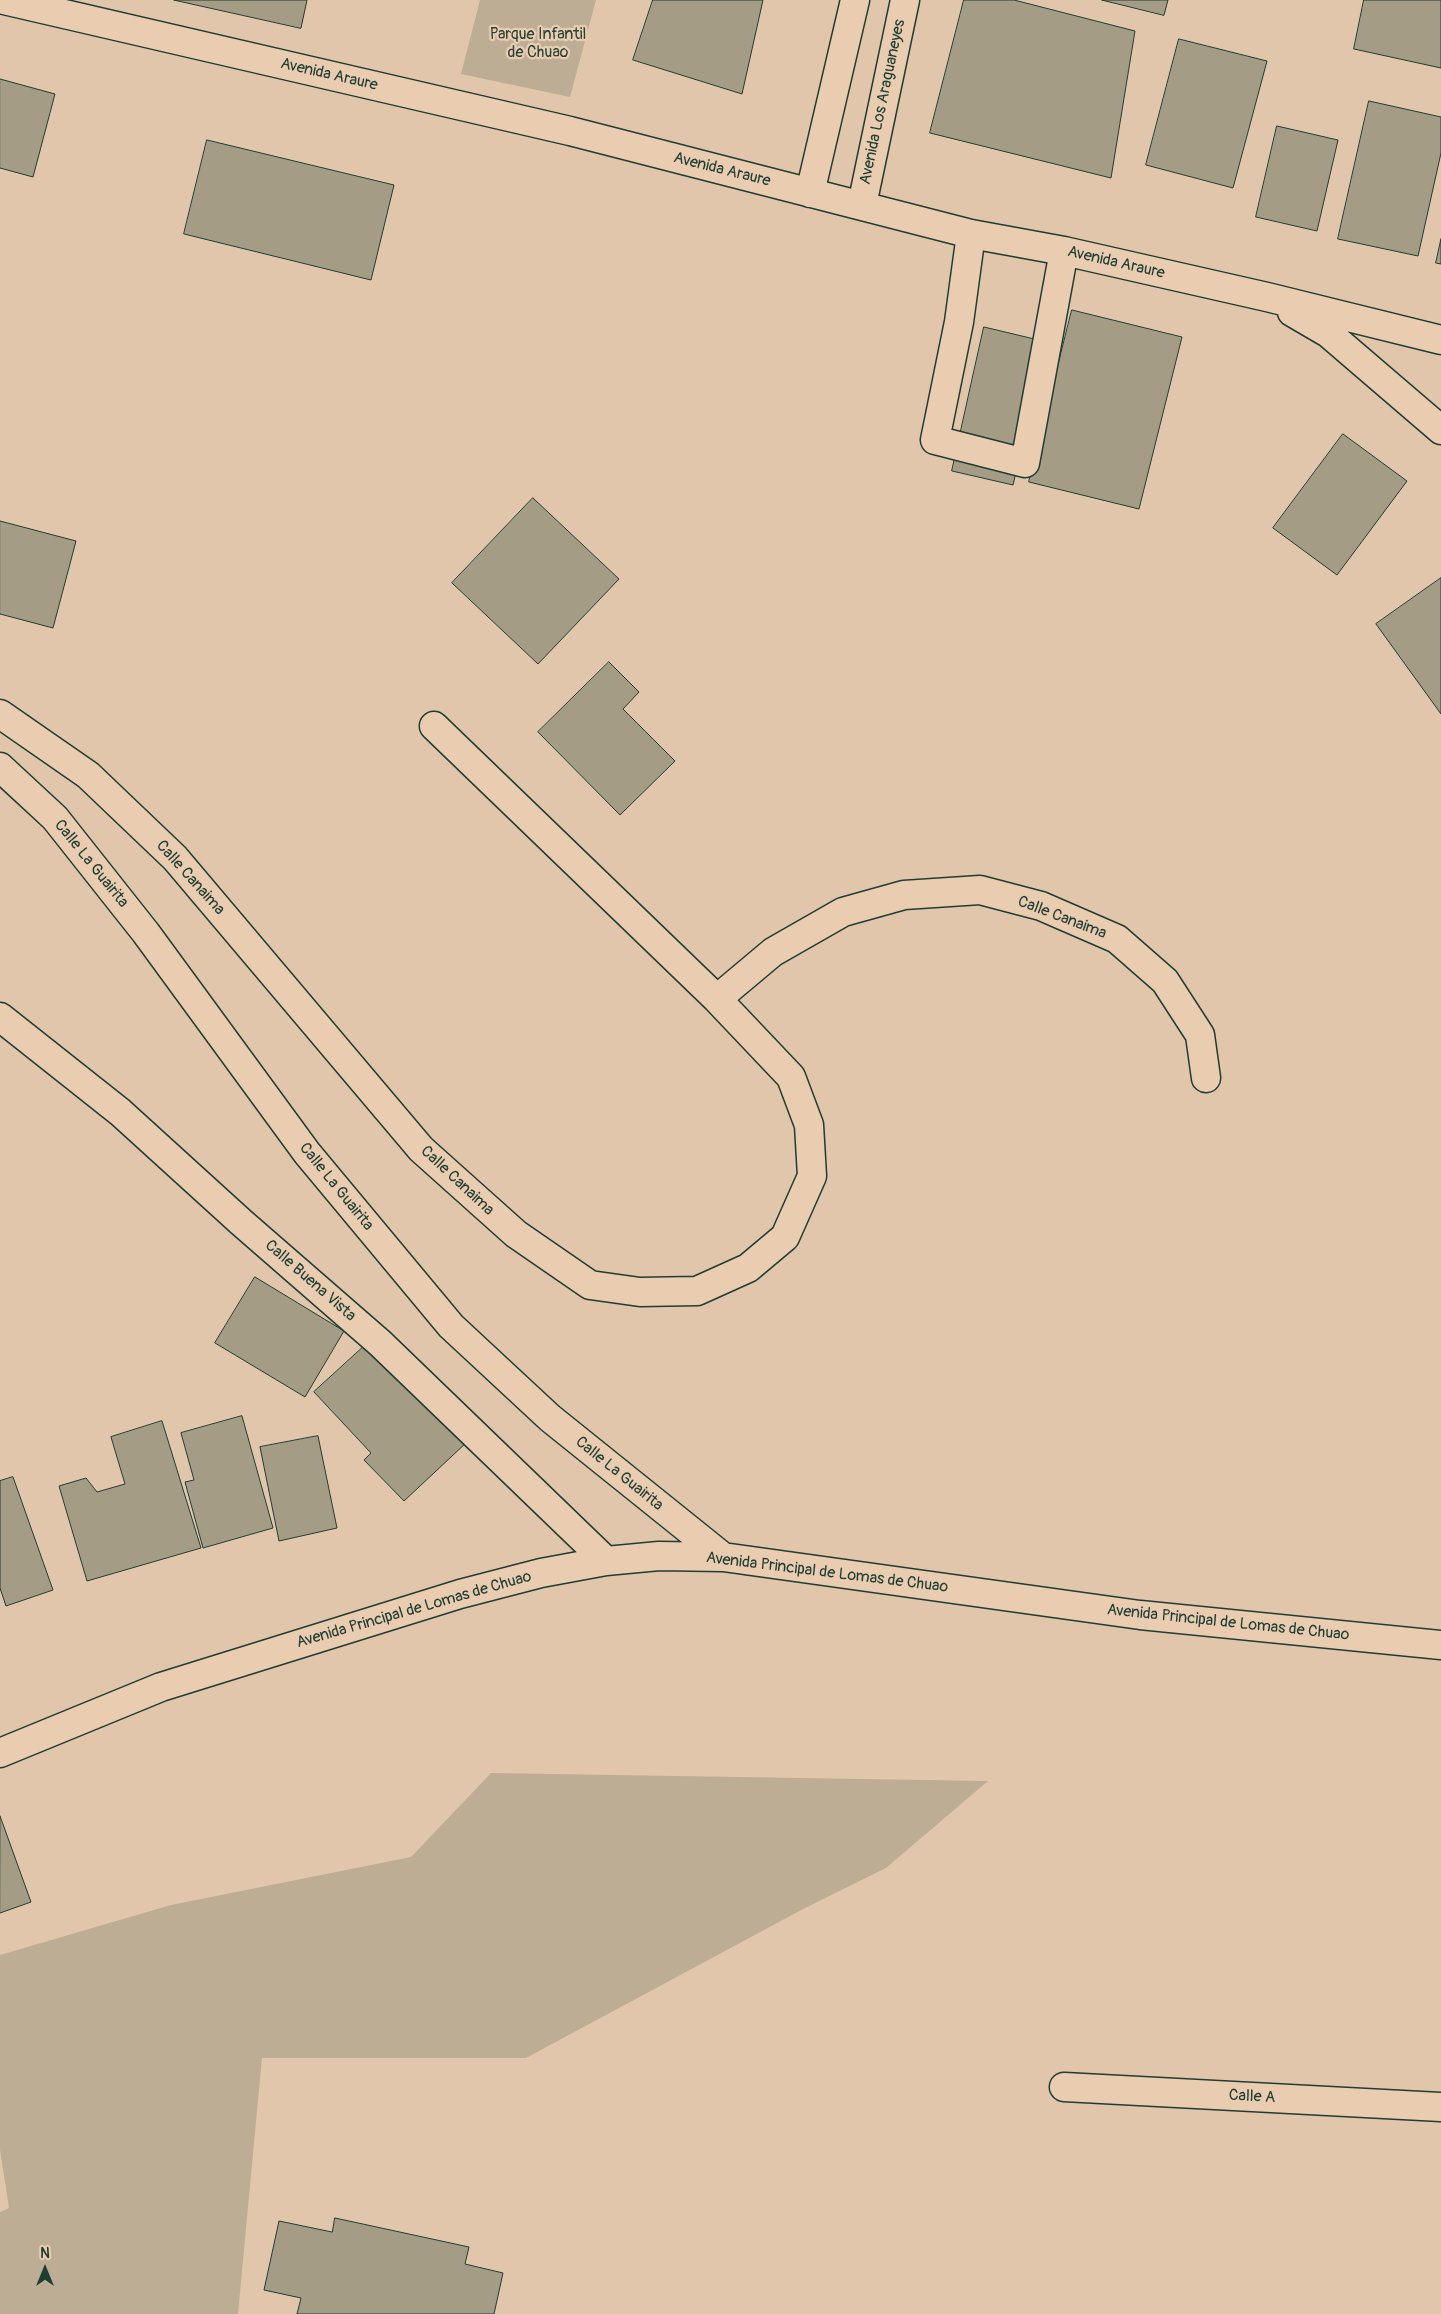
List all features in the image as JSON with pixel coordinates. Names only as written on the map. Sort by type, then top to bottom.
[{"type":"street","name":"Avenida Araure","points":[[4,0],[570,131],[971,234],[1064,251],[1267,296],[1441,340]]},
{"type":"street","points":[[810,192],[855,0]]},
{"type":"street","name":"Avenida Los Araguaneyes","points":[[862,205],[905,0]]},
{"type":"street","points":[[971,234],[959,322],[935,440],[1025,463],[1064,251]]},
{"type":"street","points":[[1267,296],[1328,333],[1441,430]]},
{"type":"street","name":"Calle Canaima","points":[[0,714],[88,775],[175,858],[421,1149],[516,1234],[590,1285],[640,1292],[697,1291],[748,1268],[785,1237],[812,1176],[809,1125],[791,1077],[717,999],[434,726]]},
{"type":"street","name":"Calle La Guairita","points":[[0,767],[54,818],[146,933],[307,1153],[451,1326],[550,1418],[723,1557]]},
{"type":"street","name":"Calle Canaima","points":[[717,999],[773,952],[843,912],[904,895],[980,890],[1041,906],[1117,939],[1165,981],[1200,1035],[1206,1078]]},
{"type":"street","name":"Calle Buena Vista","points":[[0,1017],[120,1112],[241,1222],[380,1343],[606,1561]]},
{"type":"street","name":"Avenida Principal de Lomas de Chuao","points":[[0,1753],[161,1687],[460,1594],[540,1573],[606,1561],[659,1556],[723,1557],[1140,1615],[1441,1645]]},
{"type":"street","name":"Calle A","points":[[1064,2087],[1441,2107]]},
{"type":"green space","name":"Parque Infantil de Chuao","points":[[480,0],[596,0],[570,97],[461,74]]},
{"type":"green space","points":[[491,1773],[988,1781],[886,1868],[805,1908],[526,2058],[262,2058],[238,2314],[0,2314],[0,2212],[9,2208],[0,2150],[0,1955],[171,1905],[411,1857]]},
{"type":"building","points":[[174,0],[307,0],[301,28]]},
{"type":"building","points":[[653,0],[763,0],[742,94],[633,60]]},
{"type":"building","points":[[964,0],[1014,0],[1135,31],[1111,178],[930,133]]},
{"type":"building","points":[[1102,0],[1168,0],[1164,15]]},
{"type":"building","points":[[1364,0],[1441,0],[1441,68],[1354,49]]},
{"type":"building","points":[[1179,39],[1267,61],[1233,188],[1146,165]]},
{"type":"building","points":[[0,79],[55,94],[33,177],[0,168]]},
{"type":"building","points":[[1369,101],[1441,117],[1441,153],[1418,256],[1338,239]]},
{"type":"building","points":[[1277,126],[1338,140],[1317,231],[1256,217]]},
{"type":"building","points":[[207,140],[394,185],[371,280],[184,234]]},
{"type":"building","points":[[1441,239],[1441,264],[1436,263]]},
{"type":"building","points":[[1072,310],[1182,337],[1139,509],[1029,482]]},
{"type":"building","points":[[984,327],[1047,342],[1013,485],[952,471]]},
{"type":"building","points":[[1343,434],[1407,481],[1337,575],[1273,528]]},
{"type":"building","points":[[533,498],[619,579],[538,664],[452,583]]},
{"type":"building","points":[[0,521],[76,541],[53,628],[0,614]]},
{"type":"building","points":[[1441,578],[1441,714],[1376,624]]},
{"type":"building","points":[[609,662],[639,692],[623,709],[675,761],[620,815],[538,732]]},
{"type":"building","points":[[255,1277],[344,1331],[305,1397],[215,1343]]},
{"type":"building","points":[[371,1340],[467,1442],[404,1501],[364,1460],[371,1453],[314,1392]]},
{"type":"building","points":[[242,1416],[273,1528],[203,1548],[185,1482],[194,1480],[181,1433]]},
{"type":"building","points":[[162,1421],[201,1548],[87,1581],[59,1486],[86,1478],[97,1492],[125,1484],[111,1437]]},
{"type":"building","points":[[318,1436],[337,1528],[279,1541],[260,1447]]},
{"type":"building","points":[[13,1477],[53,1590],[6,1606],[0,1588],[0,1481]]},
{"type":"building","points":[[0,1816],[31,1902],[0,1913]]},
{"type":"building","points":[[335,2218],[469,2247],[465,2264],[503,2273],[494,2314],[297,2314],[301,2298],[264,2290],[279,2221],[332,2232]]}]
